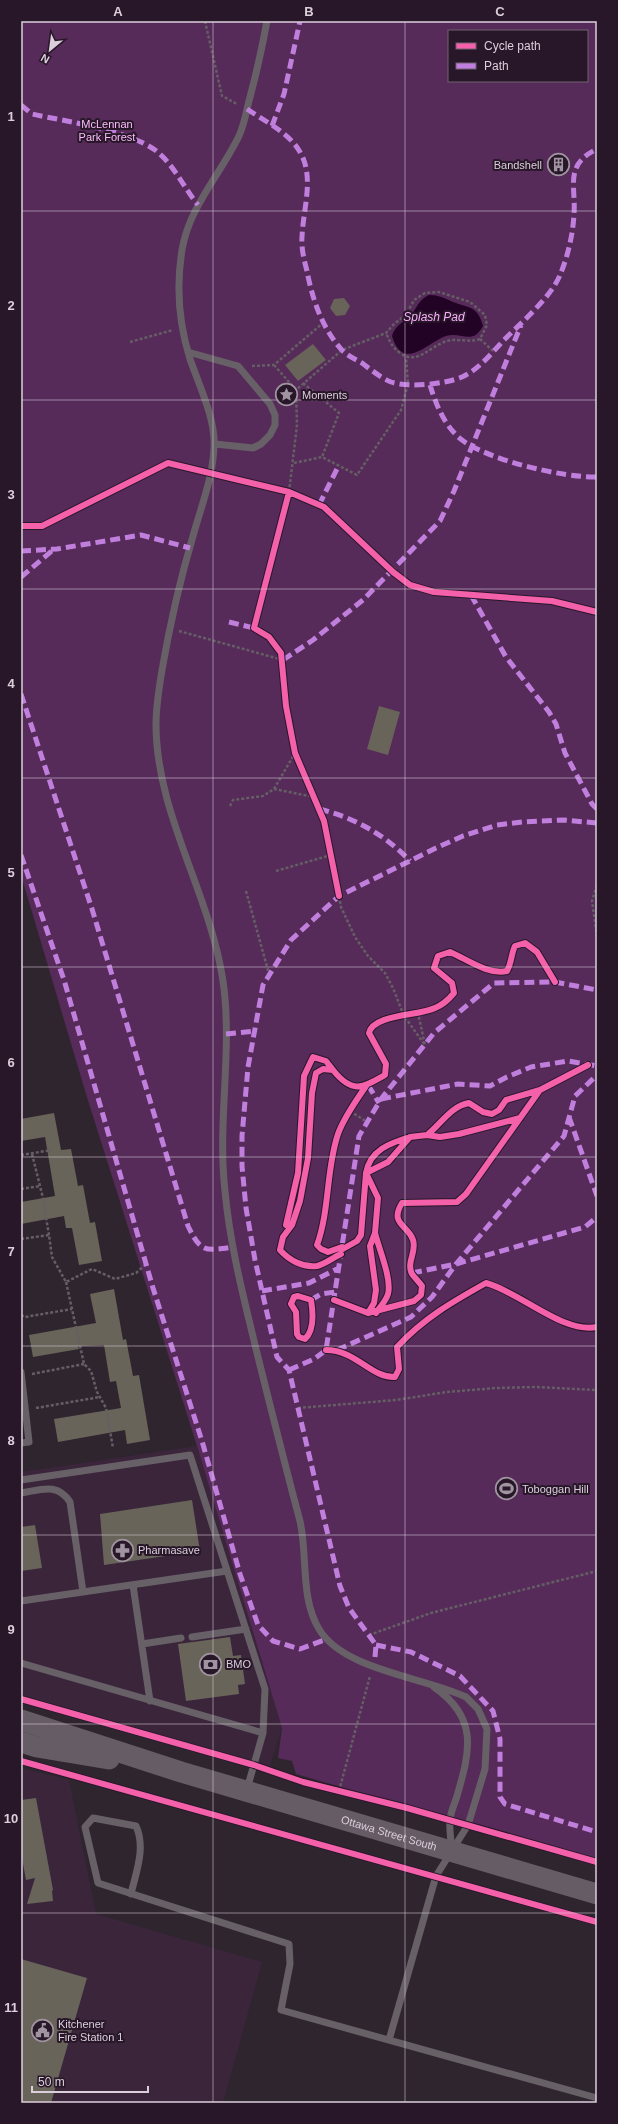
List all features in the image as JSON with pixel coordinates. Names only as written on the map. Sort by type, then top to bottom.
[{"type":"main road","name":"Ottawa Street South","points":[[21,1720],[246,1792],[452,1850],[597,1894]]},
{"type":"main road","name":"Ottawa Street South","points":[[21,1742],[36,1747],[181,1772]]},
{"type":"lane","points":[[267,21],[243,126],[236,142],[198,205],[189,223],[182,246],[178,289],[183,327],[188,352],[208,412],[215,444],[206,488],[169,628],[159,689],[156,724],[158,755],[164,786],[217,948],[226,1010],[222,1150],[227,1212],[240,1283],[304,1538],[308,1595],[312,1611],[318,1628],[327,1640],[347,1655],[373,1666],[457,1693],[473,1702],[478,1709],[486,1729],[487,1749],[483,1778],[468,1825],[436,1876],[389,2040]]},
{"type":"lane","points":[[188,352],[238,366],[270,404],[276,415],[275,425],[270,435],[261,444],[253,448],[215,444]]},
{"type":"lane","points":[[21,1372],[29,1442],[21,1443]]},
{"type":"lane","points":[[21,1480],[190,1456],[265,1689],[263,1733],[246,1792]]},
{"type":"lane","points":[[21,1493],[52,1488],[60,1490],[70,1502],[83,1592]]},
{"type":"lane","points":[[21,1601],[227,1571]]},
{"type":"lane","points":[[133,1585],[150,1701]]},
{"type":"lane","points":[[192,1637],[246,1629]]},
{"type":"lane","points":[[142,1644],[181,1638]]},
{"type":"lane","points":[[21,1663],[263,1733]]},
{"type":"lane","points":[[429,1683],[447,1698],[456,1708],[467,1728],[469,1740],[466,1764],[450,1820],[452,1850]]},
{"type":"lane","points":[[131,1894],[142,1847],[141,1837],[136,1826],[93,1818],[86,1827],[98,1883],[131,1894],[289,1944],[290,1964],[281,2010],[597,2098]]},
{"type":"path","points":[[205,21],[222,96],[247,109]]},
{"type":"path","points":[[296,390],[342,350],[386,333],[394,324],[406,315],[414,300],[425,293],[439,292],[470,302],[485,315],[488,325],[480,339],[472,342],[447,341],[417,357],[406,358],[391,347],[386,333]]},
{"type":"path","points":[[238,366],[274,365],[324,322]]},
{"type":"path","points":[[130,342],[183,327]]},
{"type":"path","points":[[480,339],[493,351]]},
{"type":"path","points":[[294,463],[322,457],[357,475],[401,410],[408,384],[406,358]]},
{"type":"path","points":[[274,365],[296,390],[297,425],[294,463],[289,492]]},
{"type":"path","points":[[303,383],[339,413],[322,457]]},
{"type":"path","points":[[597,612],[597,634]]},
{"type":"path","points":[[169,628],[283,660]]},
{"type":"path","points":[[230,806],[233,800],[263,796],[274,789],[295,753]]},
{"type":"path","points":[[274,789],[314,797]]},
{"type":"path","points":[[276,871],[331,855]]},
{"type":"path","points":[[597,885],[592,901],[597,936]]},
{"type":"path","points":[[246,890],[269,974]]},
{"type":"path","points":[[339,896],[341,907],[355,937],[368,956],[384,973],[393,988],[404,1016],[424,1045],[418,1013]]},
{"type":"path","points":[[350,1111],[367,1122]]},
{"type":"path","points":[[21,1155],[52,1150]]},
{"type":"path","points":[[32,1154],[40,1186],[52,1257],[66,1282],[84,1364],[91,1371],[100,1397],[106,1408],[113,1448]]},
{"type":"path","points":[[21,1189],[40,1186]]},
{"type":"path","points":[[21,1239],[49,1235]]},
{"type":"path","points":[[66,1282],[92,1269],[115,1279],[136,1273],[146,1264]]},
{"type":"path","points":[[21,1314],[25,1317],[72,1309]]},
{"type":"path","points":[[22,1376],[84,1364]]},
{"type":"path","points":[[298,1408],[396,1400],[447,1392],[496,1388],[537,1387],[597,1390]]},
{"type":"path","points":[[26,1410],[100,1397]]},
{"type":"path","points":[[369,1634],[446,1609],[597,1571]]},
{"type":"path","points":[[339,1791],[370,1676]]},
{"type":"shaded area","points":[[197,1446],[282,1727],[270,1766],[21,1695],[21,1472]]},
{"type":"shaded area","points":[[21,1768],[69,1780],[96,1914],[262,1962],[223,2103],[21,2103]]},
{"type":"green space","name":"McLennan Park Forest","points":[[21,21],[597,21],[597,1861],[296,1774],[292,1761],[278,1758],[282,1728],[197,1446],[86,1094],[21,875]]},
{"type":"water","name":"Splash Pad","points":[[429,295],[441,297],[476,311],[483,326],[479,332],[471,337],[457,335],[446,336],[416,352],[409,354],[403,352],[397,347],[392,336],[393,332],[410,316],[420,301]]},
{"type":"building","name":"Bandshell","points":[[558,154],[566,157],[569,165],[566,173],[558,176],[550,173],[547,165],[550,157]]},
{"type":"building","points":[[344,298],[350,306],[345,315],[336,316],[330,308],[334,299]]},
{"type":"building","points":[[313,344],[326,360],[298,381],[285,365]]},
{"type":"building","points":[[379,706],[400,712],[388,755],[367,749]]},
{"type":"building","points":[[54,1113],[61,1150],[71,1149],[78,1186],[83,1185],[90,1223],[95,1222],[102,1261],[79,1265],[72,1228],[66,1228],[64,1216],[21,1224],[21,1202],[55,1196],[45,1137],[21,1141],[21,1119]]},
{"type":"building","points":[[114,1289],[123,1340],[126,1339],[133,1376],[139,1375],[150,1440],[127,1444],[125,1430],[58,1442],[54,1419],[121,1408],[116,1381],[110,1382],[104,1345],[78,1346],[79,1349],[33,1357],[29,1335],[96,1323],[90,1294]]},
{"type":"building","points":[[192,1500],[200,1551],[104,1565],[100,1514]]},
{"type":"building","points":[[35,1525],[42,1568],[21,1571],[21,1527]]},
{"type":"building","name":"BMO","points":[[230,1637],[233,1656],[241,1655],[245,1684],[238,1685],[239,1694],[186,1701],[178,1644]]},
{"type":"building","points":[[36,1798],[53,1890],[53,1901],[27,1904],[35,1878],[26,1880],[21,1853],[21,1800]]},
{"type":"building","name":"Kitchener Fire Station 1","points":[[21,1959],[87,1978],[51,2103],[21,2103]]},
{"type":"marked path","points":[[272,126],[284,94],[300,21]]},
{"type":"marked path","points":[[21,105],[32,114],[112,131],[143,143],[161,155],[173,169],[198,205]]},
{"type":"marked path","points":[[247,109],[271,124],[293,142],[303,158],[306,167],[307,197],[302,249],[315,302],[328,332],[345,353],[383,378],[398,384],[417,385],[447,382],[469,374],[486,359],[550,292],[560,275],[570,245],[573,229],[573,185],[576,169],[587,155],[597,149]]},
{"type":"marked path","points":[[283,660],[313,640],[363,600],[440,521],[454,491],[521,325]]},
{"type":"marked path","points":[[430,385],[438,408],[446,422],[456,435],[474,447],[507,461],[547,471],[583,477],[597,477]]},
{"type":"marked path","points":[[319,505],[339,465]]},
{"type":"marked path","points":[[21,551],[57,549],[141,535],[190,548]]},
{"type":"marked path","points":[[21,577],[53,550]]},
{"type":"marked path","points":[[471,595],[506,657],[549,712],[556,724],[565,753],[592,804],[597,809]]},
{"type":"marked path","points":[[229,622],[254,628]]},
{"type":"marked path","points":[[21,694],[92,909],[188,1226],[197,1241],[205,1248],[216,1249],[233,1247]]},
{"type":"marked path","points":[[319,809],[345,817],[368,828],[390,843],[410,861]]},
{"type":"marked path","points":[[375,1657],[376,1645],[349,1608],[340,1586],[289,1370],[277,1357],[255,1260],[246,1208],[242,1166],[242,1136],[248,1067],[263,985],[291,940],[339,896],[436,848],[463,836],[497,825],[563,820],[597,823]]},
{"type":"marked path","points":[[21,855],[64,980],[153,1288],[202,1441],[240,1574],[258,1625],[273,1641],[300,1649],[327,1639]]},
{"type":"marked path","points":[[289,1370],[314,1359],[326,1350],[359,1136],[381,1099],[434,1033],[494,983],[555,982],[597,990]]},
{"type":"marked path","points":[[226,1034],[255,1031]]},
{"type":"marked path","points":[[381,1099],[458,1084],[490,1086],[531,1067],[568,1061],[597,1066]]},
{"type":"marked path","points":[[337,1350],[411,1317],[432,1297],[456,1264],[564,1136],[575,1096],[597,1075]]},
{"type":"marked path","points":[[368,1085],[379,1103]]},
{"type":"marked path","points":[[569,1117],[597,1196]]},
{"type":"marked path","points":[[412,1273],[456,1264],[585,1227],[597,1217]]},
{"type":"marked path","points":[[262,1291],[309,1283],[339,1268]]},
{"type":"marked path","points":[[311,1300],[321,1294],[335,1292]]},
{"type":"marked path","points":[[376,1645],[411,1652],[460,1676],[493,1711],[500,1739],[500,1797],[505,1804],[597,1832]]},
{"type":"cycle path","points":[[21,526],[42,526],[168,463],[289,492],[324,507],[393,572],[410,585],[434,592],[552,601],[597,612]]},
{"type":"cycle path","points":[[289,492],[254,628],[269,637],[281,653],[286,706],[295,753],[324,821],[339,896]]},
{"type":"cycle path","points":[[341,1254],[320,1265],[307,1266],[288,1257],[280,1250],[283,1237],[292,1225],[300,1201],[308,1158],[312,1093],[316,1073],[323,1069],[333,1070],[340,1078],[352,1086],[370,1083],[385,1075],[386,1064],[369,1033],[372,1027],[379,1022],[398,1016],[428,1011],[448,1000],[454,993],[452,983],[434,968],[438,956],[450,952],[485,969],[500,972],[507,971],[515,946],[525,943],[537,952],[555,982]]},
{"type":"cycle path","points":[[286,1225],[298,1173],[304,1076],[313,1057],[326,1061],[333,1070]]},
{"type":"cycle path","points":[[334,1300],[368,1313],[414,1301],[421,1295],[422,1286],[410,1270],[414,1249],[413,1240],[411,1235],[398,1220],[399,1210],[402,1203],[457,1202],[466,1194],[540,1090],[588,1065]]},
{"type":"cycle path","points":[[342,1247],[328,1252],[321,1249],[317,1245],[324,1217],[331,1161],[338,1134],[347,1115],[366,1086]]},
{"type":"cycle path","points":[[427,1135],[446,1116],[463,1105],[469,1103],[483,1112],[492,1114],[499,1110],[506,1100],[540,1090]]},
{"type":"cycle path","points":[[368,1313],[374,1303],[376,1290],[370,1246],[375,1233],[378,1198],[366,1173],[388,1162],[410,1137],[427,1135],[440,1137],[459,1134],[520,1118]]},
{"type":"cycle path","points":[[341,1250],[357,1241],[361,1235],[368,1165],[376,1153],[388,1145],[410,1137]]},
{"type":"cycle path","points":[[375,1233],[387,1272],[389,1288],[386,1299],[376,1313]]},
{"type":"cycle path","points":[[326,1350],[346,1354],[378,1373],[395,1377],[399,1369],[397,1347],[428,1319],[486,1283],[513,1295],[556,1319],[584,1327],[597,1327]]},
{"type":"cycle path","points":[[298,1296],[311,1300],[313,1315],[312,1326],[305,1339],[299,1337],[297,1334],[296,1312],[291,1304],[294,1297],[298,1296]]},
{"type":"cycle path","points":[[21,1699],[254,1765],[303,1782],[407,1808],[597,1862]]},
{"type":"cycle path","points":[[21,1761],[597,1922]]},
{"type":"place","name":"Bandshell","points":[[558,165]]},
{"type":"place","name":"Moments","points":[[287,395]]},
{"type":"place","name":"Toboggan Hill","points":[[506,1489]]},
{"type":"place","name":"Pharmasave","points":[[122,1550]]},
{"type":"place","name":"BMO","points":[[211,1664]]},
{"type":"place","name":"Kitchener Fire Station 1","points":[[42,2030]]}]
